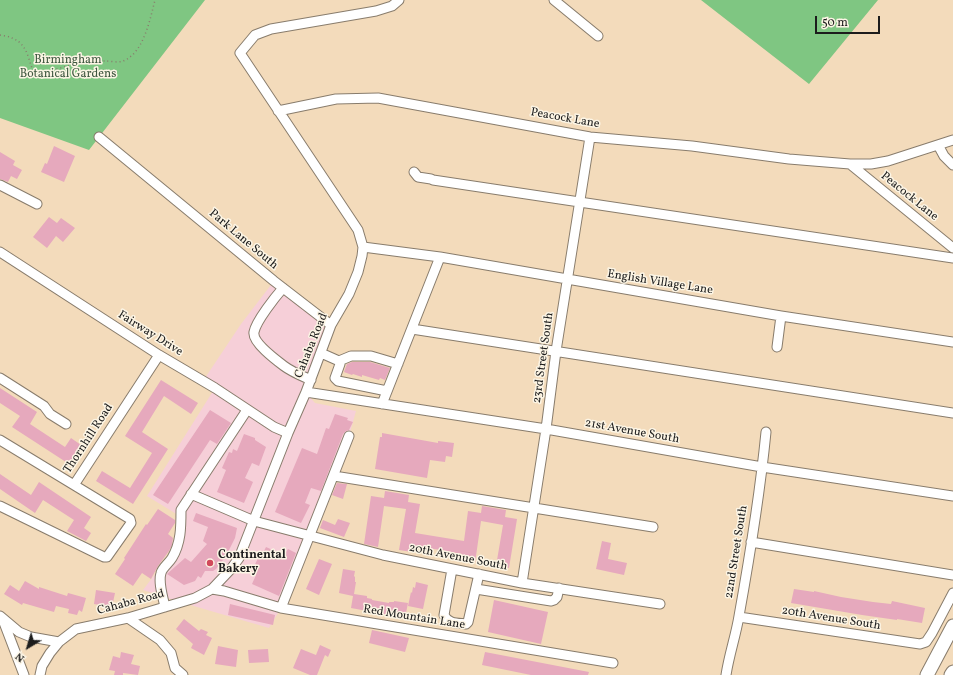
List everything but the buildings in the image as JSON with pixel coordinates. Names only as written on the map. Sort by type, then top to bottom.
[{"type":"highway","points":[[927,675],[953,626]]},
{"type":"street","name":"Cahaba Road","points":[[40,675],[42,666],[50,652],[59,642],[76,629],[128,618],[195,598],[222,580],[239,558],[288,433],[311,380],[331,325],[349,294],[358,272],[363,247],[358,230],[240,53],[255,35],[271,29],[376,11],[392,6],[399,0]]},
{"type":"street","points":[[554,0],[598,36]]},
{"type":"street","name":"Peacock Lane","points":[[278,110],[336,99],[378,98],[590,137],[692,146],[789,159],[850,164],[871,164],[888,161],[953,140]]},
{"type":"street","name":"Park Lane South","points":[[99,137],[283,288],[331,325]]},
{"type":"street","name":"23rd Street South","points":[[522,583],[546,429],[556,351],[590,137]]},
{"type":"street","points":[[938,145],[944,156],[953,165]]},
{"type":"street","name":"Peacock Lane","points":[[850,164],[953,248]]},
{"type":"street","points":[[414,172],[418,177],[431,178],[433,180],[953,258]]},
{"type":"street","points":[[0,185],[37,204]]},
{"type":"street","name":"English Village Lane","points":[[363,247],[440,257],[781,316],[953,342]]},
{"type":"street","name":"Fairway Drive","points":[[0,252],[159,355],[204,381],[274,427],[288,433]]},
{"type":"street","points":[[382,404],[440,257]]},
{"type":"street","points":[[283,288],[270,304],[254,331],[254,338],[285,367],[311,380]]},
{"type":"street","points":[[777,347],[781,316]]},
{"type":"street","points":[[412,329],[953,413]]},
{"type":"street","points":[[321,353],[339,361],[351,356],[371,356],[398,364]]},
{"type":"street","name":"Thornhill Road","points":[[0,440],[74,485],[159,355]]},
{"type":"street","points":[[339,361],[340,364],[336,378],[338,381],[387,392]]},
{"type":"street","points":[[0,378],[44,406],[50,414],[66,424]]},
{"type":"street","name":"21st Avenue South","points":[[306,392],[546,429],[762,467],[953,496]]},
{"type":"street","points":[[165,607],[160,585],[161,573],[178,545],[181,528],[181,510],[247,410]]},
{"type":"street","name":"22nd Street South","points":[[726,675],[739,617],[766,432]]},
{"type":"street","points":[[281,608],[334,476],[348,436]]},
{"type":"street","points":[[334,476],[652,527]]},
{"type":"street","points":[[0,506],[104,557],[107,557],[131,523],[130,519],[74,485]]},
{"type":"street","name":"20th Avenue South","points":[[191,494],[254,521],[383,555],[522,583],[660,604]]},
{"type":"street","points":[[751,542],[953,575]]},
{"type":"street","points":[[452,569],[444,615],[448,620],[464,624],[467,623],[479,574]]},
{"type":"street","name":"Red Mountain Lane","points":[[212,588],[281,608],[613,663]]},
{"type":"street","points":[[476,589],[551,601],[557,597],[559,588]]},
{"type":"street","name":"20th Avenue South","points":[[739,617],[920,644],[926,642],[932,633],[953,593]]},
{"type":"street","points":[[1,617],[19,632],[31,637],[59,642]]},
{"type":"street","points":[[1,617],[24,675]]},
{"type":"street","points":[[128,618],[160,640],[171,653],[175,668],[183,675]]},
{"type":"path","points":[[0,36],[12,38],[22,45],[28,54],[31,68],[35,71],[45,72],[75,64],[123,61],[140,45],[149,24],[155,0]]},
{"type":"shaded area","points":[[274,281],[331,325],[306,393],[315,403],[356,411],[349,436],[281,608],[269,628],[143,590],[177,542],[178,515],[147,496],[215,388],[203,381],[241,324]]},
{"type":"green space","name":"Birmingham Botanical Gardens","points":[[0,0],[205,0],[89,150],[0,118]]},
{"type":"green space","points":[[701,0],[878,0],[809,84]]},
{"type":"place","name":"Continental Bakery","points":[[210,563]]}]
